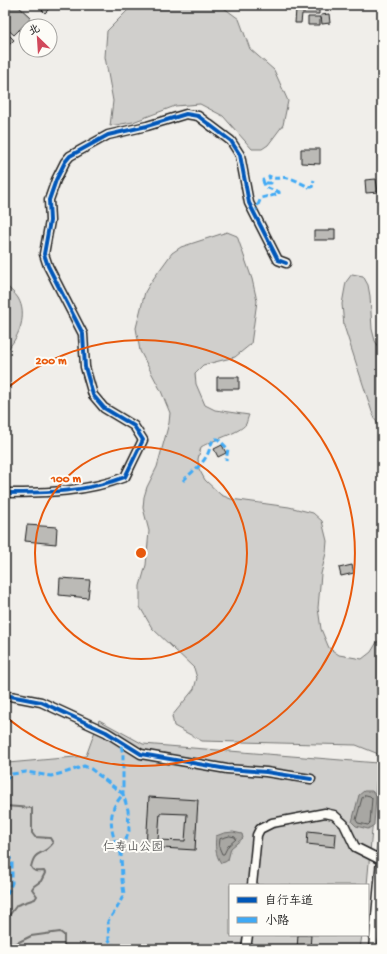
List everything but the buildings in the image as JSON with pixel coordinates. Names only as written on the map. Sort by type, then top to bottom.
[{"type":"street","points":[[5,493],[58,492],[110,483],[125,477],[142,440],[134,426],[104,408],[92,395],[85,367],[83,334],[48,266],[44,254],[50,220],[49,200],[64,162],[70,156],[108,135],[186,114],[198,116],[231,141],[240,155],[249,203],[278,260],[286,263]]},
{"type":"street","points":[[5,695],[41,702],[106,732],[140,754],[226,768],[311,779]]},
{"type":"street","points":[[252,884],[257,835],[260,829],[272,823],[325,813],[334,815],[344,824],[356,847],[381,860]]},
{"type":"street","points":[[373,949],[382,848]]},
{"type":"street","points":[[246,949],[248,936]]},
{"type":"green space","points":[[130,5],[220,5],[239,19],[250,49],[274,70],[288,101],[283,125],[268,145],[262,149],[252,149],[223,116],[200,104],[175,106],[133,122],[110,126],[113,101],[105,57],[107,31],[130,8]]},
{"type":"green space","points":[[227,232],[237,236],[252,279],[257,301],[251,344],[235,357],[203,365],[195,373],[196,384],[205,405],[215,410],[249,415],[246,424],[243,427],[201,447],[198,459],[199,469],[205,480],[221,495],[231,499],[289,507],[313,513],[322,521],[327,541],[321,574],[318,608],[321,629],[329,648],[339,655],[362,659],[371,652],[377,642],[382,640],[382,758],[376,753],[356,745],[202,741],[174,726],[172,716],[194,689],[197,678],[194,668],[152,628],[140,607],[140,586],[146,565],[149,531],[143,508],[144,497],[147,487],[157,467],[169,423],[170,413],[161,391],[140,351],[136,328],[145,292],[172,253],[181,247]]},
{"type":"green space","points":[[352,274],[363,276],[368,285],[372,329],[375,341],[382,351],[382,434],[372,412],[344,326],[342,304],[346,282]]},
{"type":"green space","points":[[5,284],[18,298],[22,311],[19,332],[8,349],[5,348]]},
{"type":"green space","name":"仁寿山公园","points":[[99,720],[143,744],[378,763],[367,884],[229,884],[229,936],[362,936],[360,949],[5,949],[5,766],[8,763],[86,756]]},
{"type":"water","points":[[364,791],[372,791],[376,796],[374,825],[368,829],[356,826],[352,822],[359,795]]},
{"type":"water","points":[[233,832],[242,834],[243,838],[231,848],[228,860],[221,863],[216,850],[216,836]]},
{"type":"waterway","points":[[5,806],[32,808],[32,833],[35,837],[50,838],[53,843],[46,850],[35,857],[31,867],[34,870],[44,871],[45,873],[41,881],[32,889],[37,896],[35,899],[17,905],[5,921]]},
{"type":"waterway","points":[[12,949],[17,943],[31,936],[60,932],[64,935],[64,949]]},
{"type":"marked path","points":[[254,214],[261,198],[279,194],[279,192],[265,185],[263,180],[267,183],[271,183],[269,176],[296,180],[309,187],[312,187],[314,180]]},
{"type":"marked path","points":[[183,481],[204,460],[214,439],[218,439],[228,449],[226,460]]},
{"type":"marked path","points":[[116,949],[109,940],[108,921],[124,894],[121,853],[129,831],[128,810],[123,794],[123,754],[120,741]]},
{"type":"marked path","points":[[5,780],[12,774],[26,772],[51,776],[84,766],[91,769],[123,794],[114,807],[111,819],[112,831],[121,853]]},
{"type":"marked path","points":[[5,846],[12,863],[12,883],[5,899]]},
{"type":"cycle path","points":[[5,493],[66,491],[96,486],[125,477],[143,440],[134,426],[104,408],[93,395],[85,367],[83,334],[48,266],[44,254],[50,221],[49,200],[56,180],[65,162],[70,156],[108,135],[147,126],[186,114],[198,116],[231,141],[240,155],[249,203],[278,260],[286,263]]},
{"type":"cycle path","points":[[5,695],[41,702],[106,732],[141,754],[227,769],[266,772],[311,779]]}]
